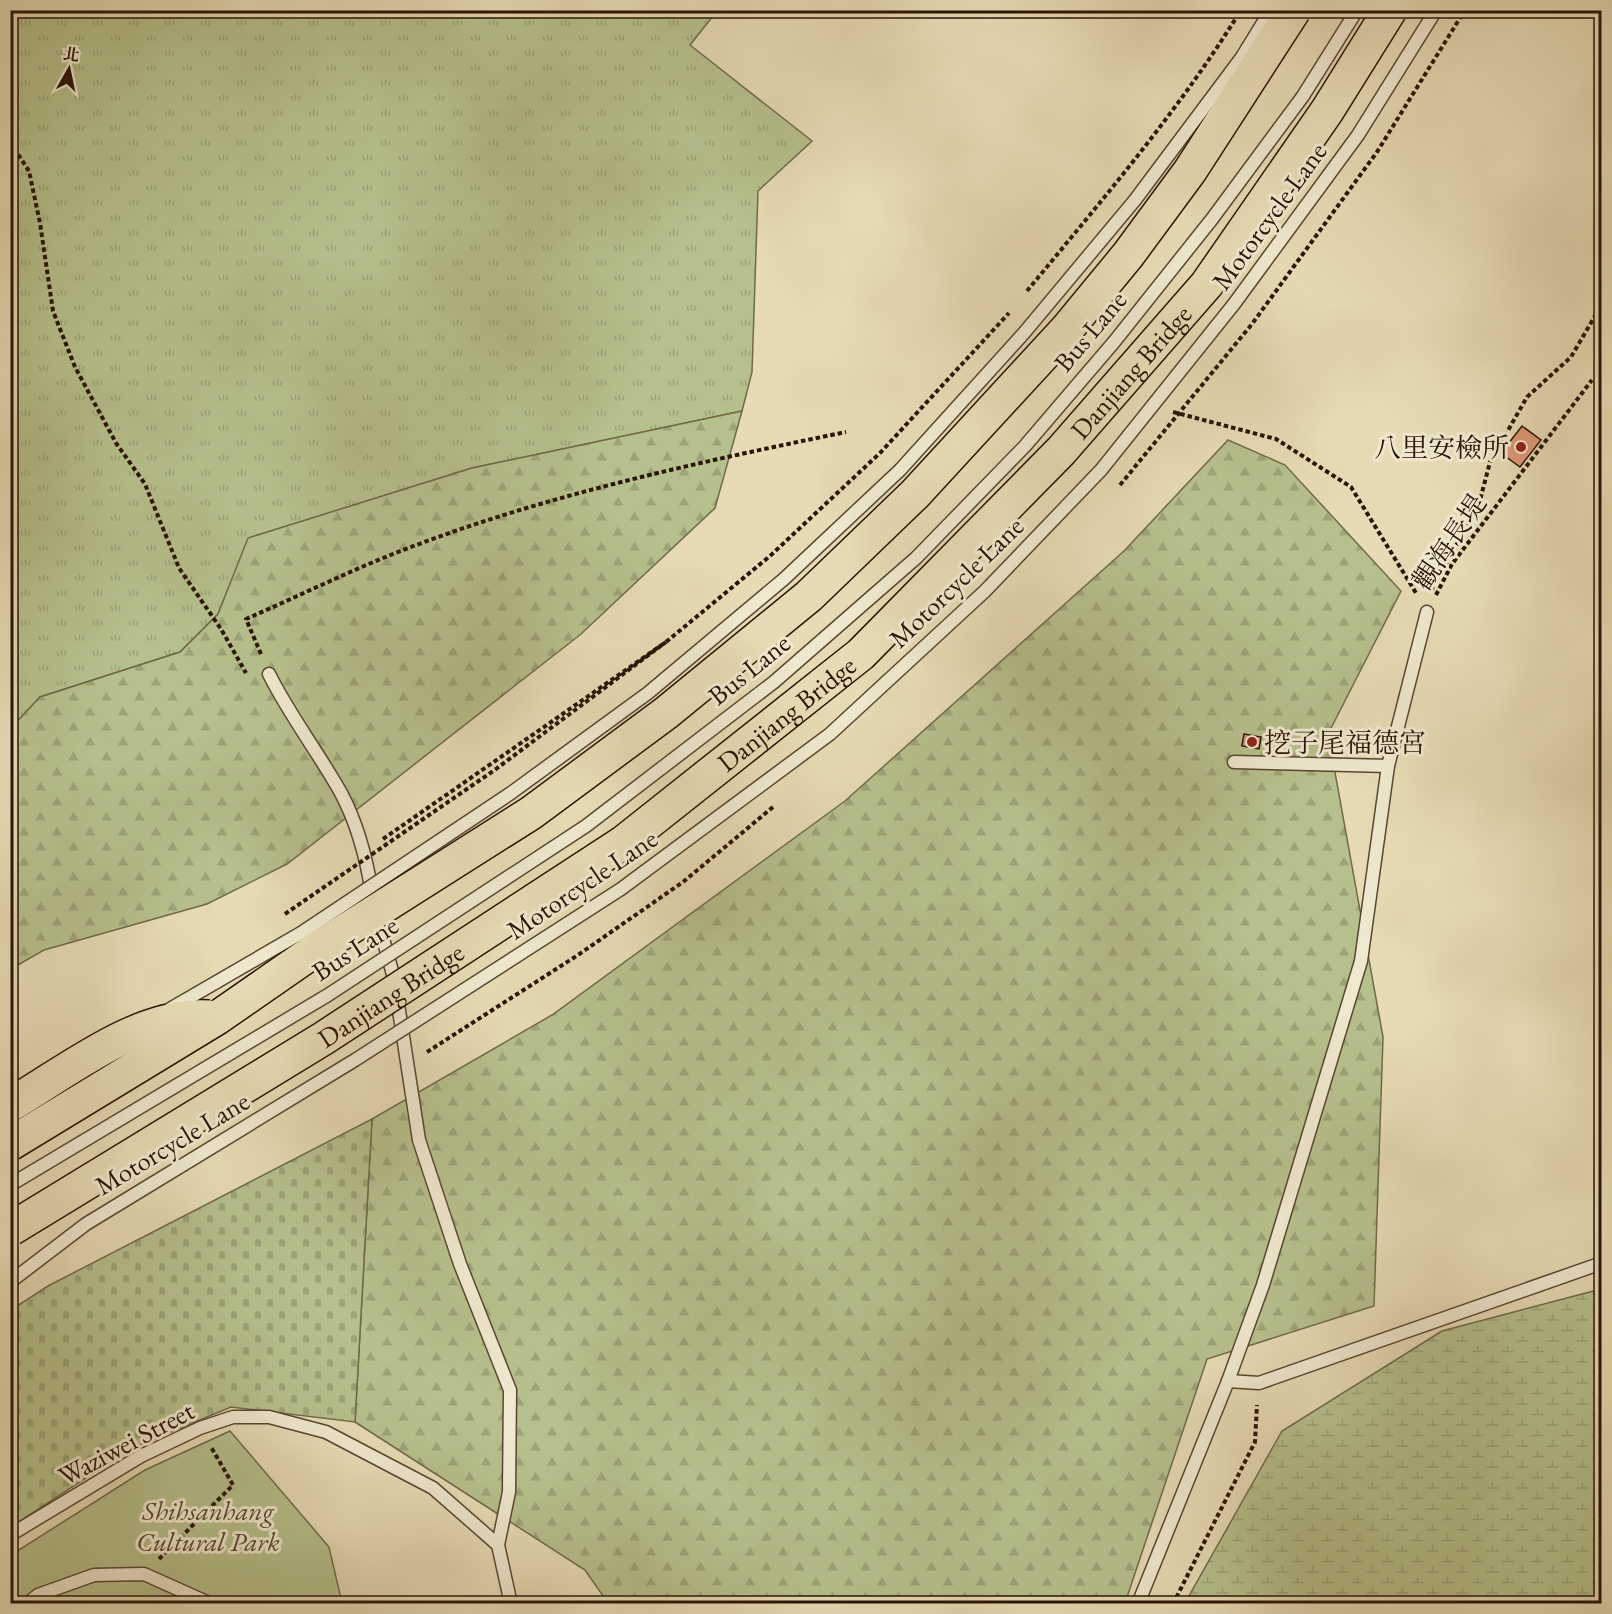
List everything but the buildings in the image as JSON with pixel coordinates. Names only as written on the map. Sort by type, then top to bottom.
[{"type":"highway","points":[[10,1144],[217,1018],[318,948],[531,813],[666,713],[809,596],[915,494],[1075,320],[1128,255],[1190,171],[1294,10]]},
{"type":"highway","name":"Danjiang Bridge","points":[[11,1229],[324,1038],[624,842],[861,654],[1061,451],[1207,284],[1327,111],[1390,10]]},
{"type":"highway","points":[[10,1105],[126,1035],[190,1016],[217,1018]]},
{"type":"lane","points":[[10,1100],[301,933],[511,793],[648,693],[784,579],[900,470],[1024,333],[1135,200],[1242,57],[1271,10]]},
{"type":"lane","name":"Bus Lane","points":[[10,1185],[328,995],[586,826],[765,689],[916,558],[1025,446],[1114,342],[1212,219],[1304,96],[1357,10]]},
{"type":"lane","name":"Motorcycle Lane","points":[[10,1282],[86,1224],[355,1060],[621,889],[830,734],[985,591],[1101,470],[1234,304],[1358,135],[1436,10]]},
{"type":"lane","points":[[1138,1604],[1228,1381],[1263,1285],[1361,961],[1388,766],[1425,610]]},
{"type":"lane","points":[[269,674],[288,712],[342,795],[363,852],[375,909],[394,978],[419,1140],[460,1264],[510,1389],[509,1492],[498,1545],[511,1604]]},
{"type":"lane","points":[[1234,762],[1388,766]]},
{"type":"lane","points":[[1228,1381],[1259,1383],[1602,1263]]},
{"type":"lane","name":"Waziwei Street","points":[[10,1535],[141,1456],[200,1428],[233,1417],[269,1417],[326,1432],[432,1488],[498,1545]]},
{"type":"lane","points":[[27,1604],[38,1595],[94,1575],[144,1574],[211,1604]]},
{"type":"path","points":[[1024,295],[1119,179],[1220,44],[1241,10]]},
{"type":"path","points":[[10,142],[28,171],[40,223],[53,311],[75,367],[116,443],[145,484],[179,568],[221,629],[249,678]]},
{"type":"path","points":[[278,918],[496,769],[666,642],[770,556],[880,453],[1017,304]]},
{"type":"path","points":[[1425,610],[1454,545],[1479,504],[1490,462],[1527,397],[1571,357],[1602,304]]},
{"type":"path","name":"觀海長堤","points":[[1425,610],[1452,564],[1592,380]]},
{"type":"path","points":[[1169,411],[1196,416],[1276,439],[1351,487],[1425,610]]},
{"type":"path","points":[[269,674],[246,619],[384,558],[532,506],[689,464],[846,432]]},
{"type":"path","points":[[363,852],[666,642]]},
{"type":"path","points":[[407,1065],[569,962],[683,882],[781,800]]},
{"type":"path","points":[[1173,1604],[1255,1442],[1259,1383]]},
{"type":"path","points":[[144,1574],[233,1485],[200,1428]]},
{"type":"green space","points":[[11,11],[717,11],[690,45],[812,141],[758,191],[752,372],[742,411],[472,468],[249,538],[218,614],[180,652],[40,697],[11,729]]},
{"type":"green space","points":[[742,411],[715,508],[581,634],[287,864],[207,904],[44,950],[11,969],[10,729],[40,697],[180,652],[218,614],[248,538],[472,468]]},
{"type":"green space","points":[[1228,440],[1285,465],[1401,591],[1328,734],[1383,1037],[1374,1306],[1207,1359],[1125,1603],[608,1603],[585,1570],[355,1422],[372,1119],[552,1015],[845,801],[1124,551]]},
{"type":"green space","points":[[372,1119],[355,1422],[231,1407],[130,1449],[11,1527],[11,1310],[48,1286]]},
{"type":"green space","points":[[1601,1289],[1601,1596],[1583,1604],[1185,1603],[1282,1431],[1442,1331]]},
{"type":"green space","name":"Shihsanhang Cultural Park","points":[[230,1431],[329,1547],[342,1603],[11,1604],[11,1555],[145,1470]]},
{"type":"place","name":"八里安檢所","points":[[1521,447]]},
{"type":"place","name":"挖子尾福德宮","points":[[1252,742]]}]
